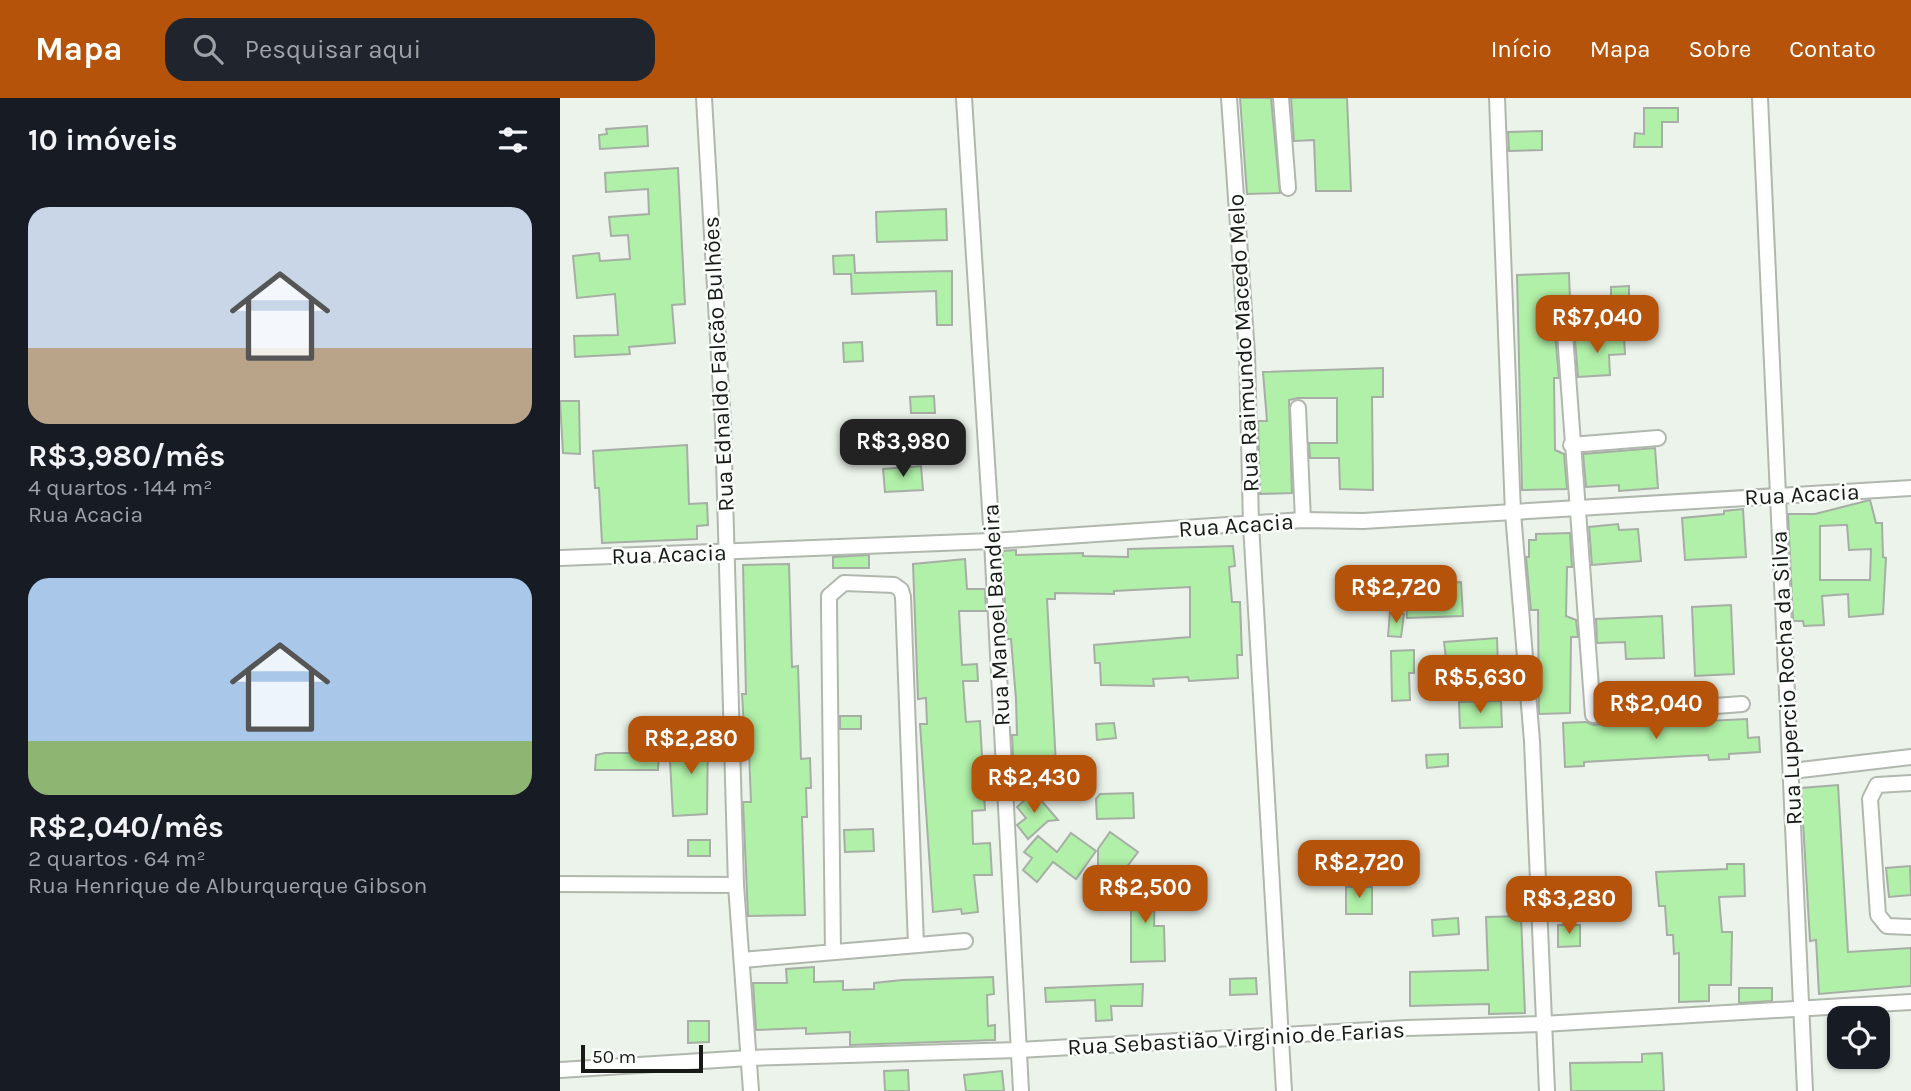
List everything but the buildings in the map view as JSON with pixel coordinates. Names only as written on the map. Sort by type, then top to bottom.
[{"type":"street","name":"Rua Ednaldo Falcão Bulhões","points":[[704,98],[718,320],[736,885],[751,1091]]},
{"type":"street","name":"Rua Manoel Bandeira","points":[[964,98],[992,541],[1021,1091]]},
{"type":"street","name":"Rua Raimundo Macedo Melo","points":[[1229,98],[1247,354],[1251,524],[1284,1091]]},
{"type":"street","points":[[1281,98],[1288,188]]},
{"type":"street","points":[[1497,98],[1513,513],[1532,741],[1547,1091]]},
{"type":"street","name":"Rua Lupercio Rocha da Silva","points":[[1760,98],[1792,771],[1799,1007],[1805,1091]]},
{"type":"street","points":[[1563,307],[1592,715],[1742,704]]},
{"type":"street","points":[[1298,408],[1303,520]]},
{"type":"street","points":[[1571,446],[1658,438]]},
{"type":"street","name":"Rua Acacia","points":[[560,558],[992,541],[1303,520],[1363,521],[1513,513],[1576,506],[1911,488]]},
{"type":"street","points":[[833,951],[828,606],[829,596],[844,583],[894,584],[904,597],[916,945]]},
{"type":"street","points":[[1792,771],[1911,757]]},
{"type":"street","points":[[1911,783],[1877,785],[1870,799],[1878,915],[1887,926],[1911,927]]},
{"type":"street","points":[[560,884],[736,885]]},
{"type":"street","points":[[743,960],[964,940]]},
{"type":"street","name":"Rua Sebastião Virginio de Farias","points":[[560,1070],[749,1058],[1019,1050],[1543,1024],[1911,1002]]}]
